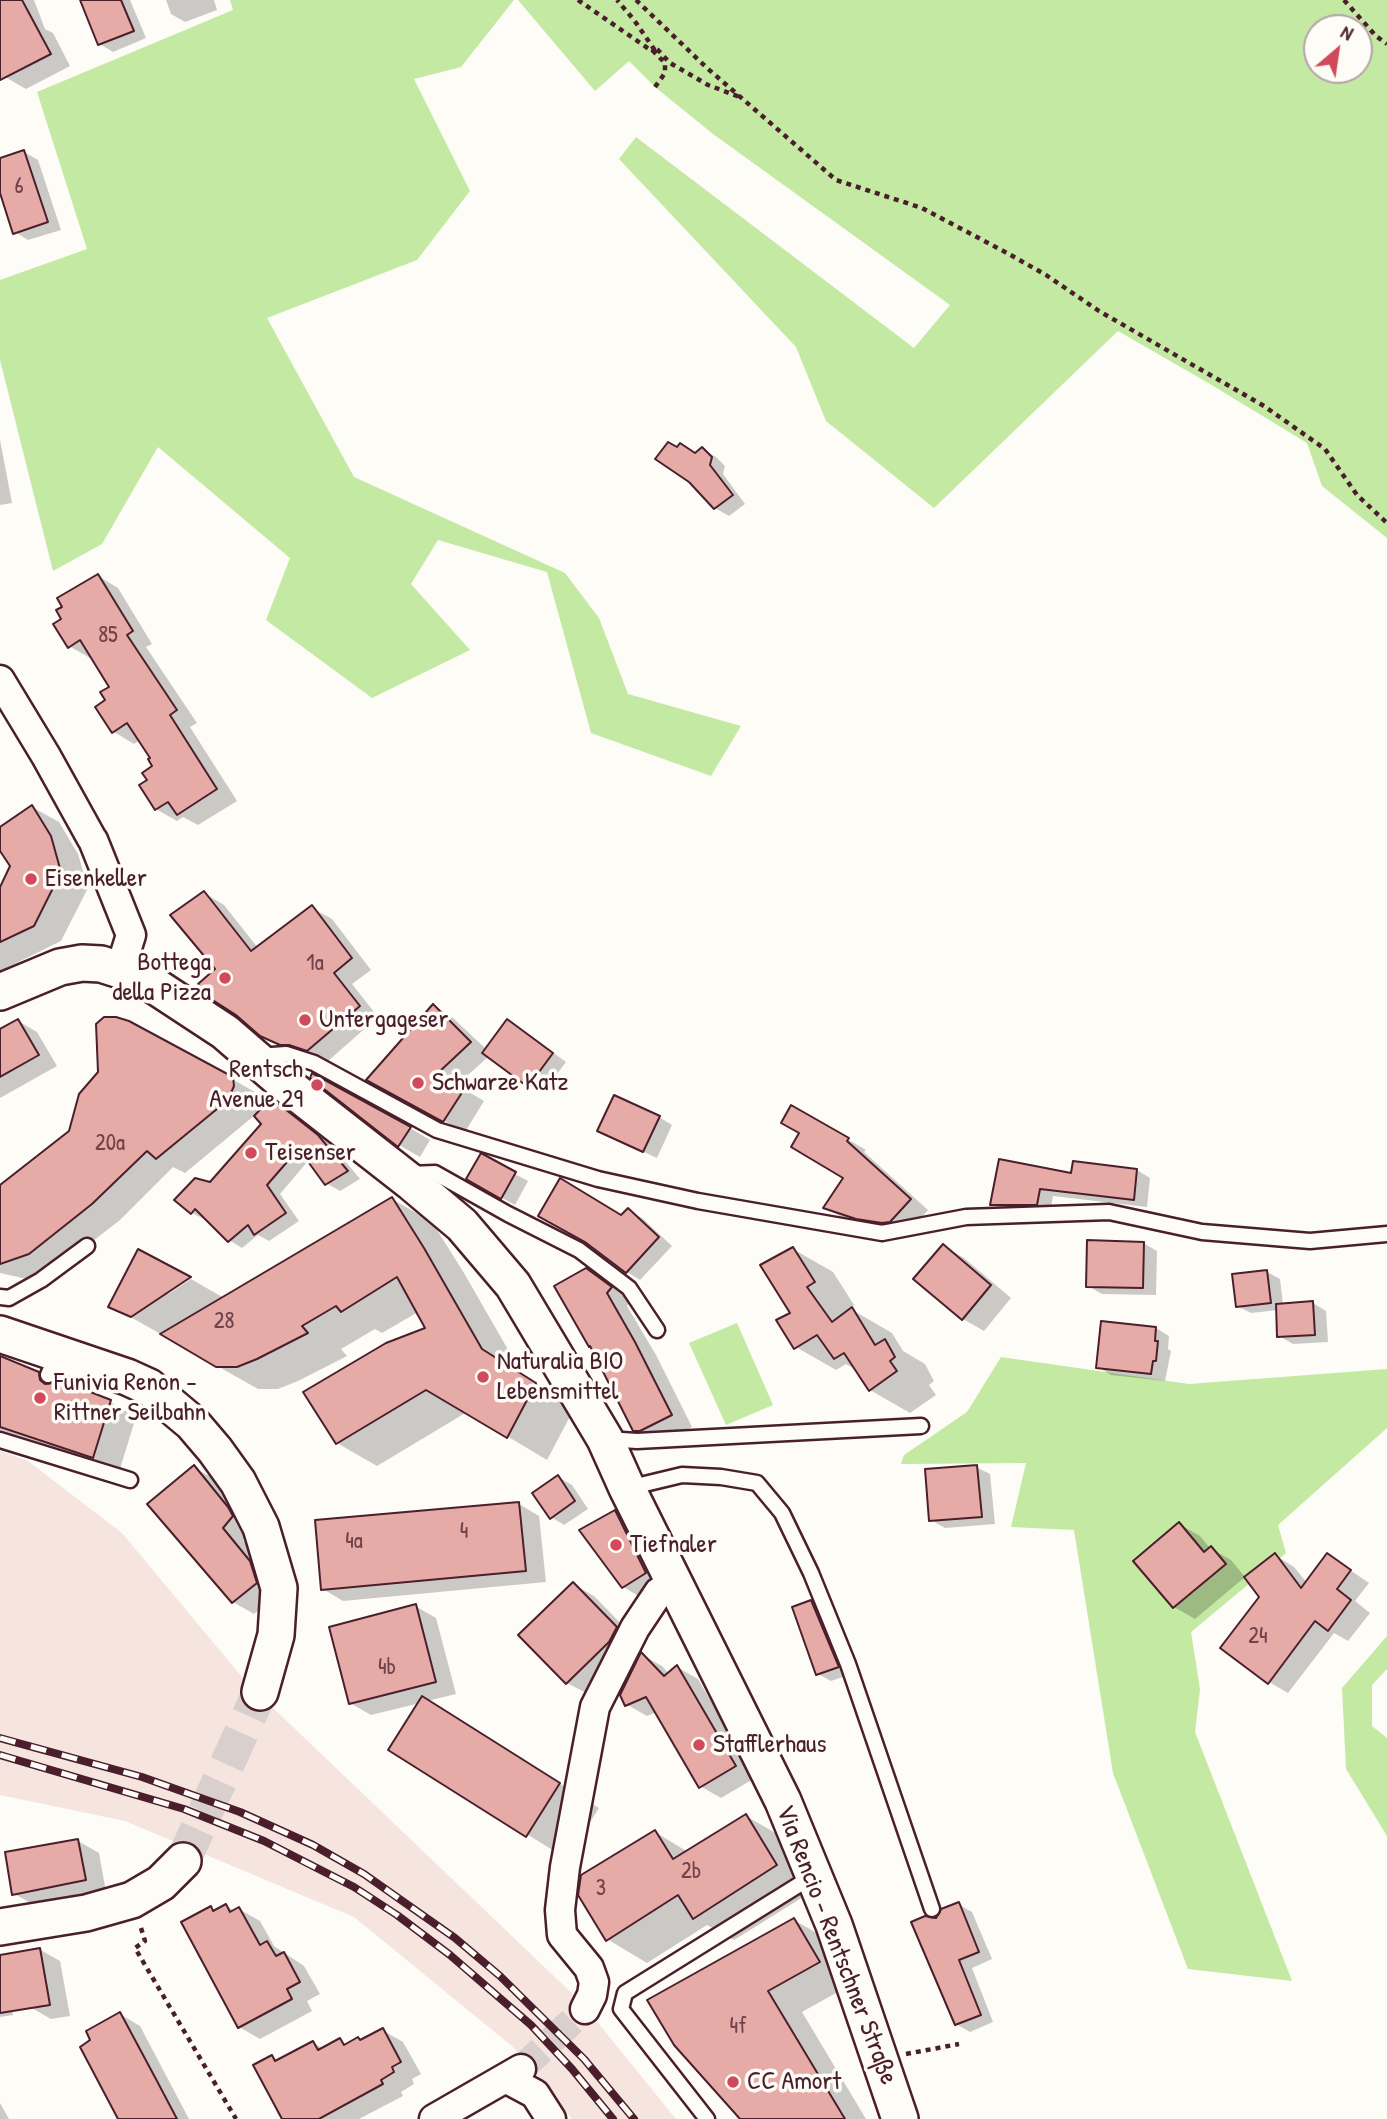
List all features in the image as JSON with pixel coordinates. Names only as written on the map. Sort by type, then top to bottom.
[{"type":"street","points":[[0,680],[47,756],[93,840],[131,935],[120,970]]},
{"type":"street","name":"Via Rencio - Rentschner Straße","points":[[0,992],[60,967],[82,963],[101,964],[155,986],[225,1032],[401,1174],[462,1225],[513,1285],[605,1438],[627,1488],[783,1801],[834,1925],[900,2119]]},
{"type":"street","points":[[0,1334],[52,1364],[127,1377],[149,1387],[192,1423],[238,1482],[261,1527],[279,1588],[276,1635],[260,1692]]},
{"type":"street","points":[[584,2009],[592,1995],[594,1982],[589,1968],[562,1935],[560,1910],[565,1867],[595,1707],[635,1628],[659,1592],[675,1584]]},
{"type":"street","points":[[0,1927],[86,1913],[132,1900],[161,1883],[183,1861]]},
{"type":"street","points":[[433,2119],[514,2074],[535,2094],[551,2119]]},
{"type":"lane","points":[[263,1064],[272,1055],[286,1054],[314,1063],[437,1130],[598,1179],[698,1201],[882,1233],[966,1217],[1108,1212],[1202,1232],[1310,1241],[1387,1234]]},
{"type":"lane","points":[[401,1174],[435,1173],[579,1250],[629,1288],[657,1330]]},
{"type":"lane","points":[[0,1297],[9,1298],[41,1280],[87,1246]]},
{"type":"lane","points":[[605,1438],[637,1441],[920,1426]]},
{"type":"lane","points":[[0,1440],[130,1480]]},
{"type":"lane","points":[[627,1488],[682,1475],[721,1476],[757,1483],[782,1513],[811,1573],[848,1664],[932,1909]]},
{"type":"lane","points":[[707,2119],[621,2009],[625,1993],[814,1875]]},
{"type":"path","points":[[578,0],[649,49],[661,52],[670,64],[708,85],[744,99]]},
{"type":"path","points":[[617,0],[634,20],[653,51],[665,63],[665,73],[656,87]]},
{"type":"path","points":[[636,0],[707,68],[836,180],[922,208],[1046,275],[1099,311],[1264,406],[1325,449],[1357,495],[1387,523]]},
{"type":"path","points":[[1344,0],[1376,36],[1387,44]]},
{"type":"path","points":[[145,1941],[135,1948],[236,2119]]},
{"type":"path","points":[[882,2060],[959,2044]]},
{"type":"shaded area","points":[[0,1451],[28,1461],[122,1533],[247,1683],[581,2002],[676,2119],[572,2119],[513,2047],[354,1917],[125,1821],[0,1795]]},
{"type":"green space","points":[[230,0],[514,0],[461,67],[414,79],[470,191],[417,260],[267,318],[354,477],[565,573],[599,618],[628,694],[741,726],[711,776],[591,733],[547,572],[438,540],[411,584],[470,650],[372,698],[266,620],[290,558],[158,447],[102,544],[53,571],[0,360],[0,280],[87,249],[37,92],[233,10]]},
{"type":"green space","points":[[518,0],[1387,0],[1387,538],[1322,486],[1307,443],[1118,331],[934,508],[826,421],[796,347],[619,159],[636,137],[914,348],[950,305],[713,134],[655,87],[629,61],[595,91]]},
{"type":"green space","points":[[737,1323],[773,1405],[726,1425],[689,1343]]},
{"type":"green space","points":[[1001,1357],[1189,1384],[1387,1369],[1387,1428],[1278,1525],[1286,1553],[1191,1632],[1200,1689],[1195,1732],[1292,1981],[1188,1969],[1113,1773],[1074,1530],[1011,1527],[1026,1463],[901,1464],[904,1455],[967,1412]]},
{"type":"green space","points":[[1387,1636],[1387,1669],[1372,1685],[1372,1726],[1387,1738],[1387,1836],[1346,1769],[1342,1688]]},
{"type":"building","points":[[0,0],[22,0],[51,54],[0,80]]},
{"type":"building","points":[[80,0],[121,0],[134,31],[98,45]]},
{"type":"building","points":[[24,150],[48,222],[13,234],[0,193],[0,158]]},
{"type":"building","points":[[668,442],[677,447],[680,443],[695,453],[702,447],[712,457],[710,465],[733,495],[714,509],[689,482],[655,459]]},
{"type":"building","points":[[98,574],[133,631],[127,635],[177,710],[170,715],[217,789],[177,815],[168,802],[155,810],[139,785],[147,780],[142,773],[152,766],[148,759],[150,758],[127,723],[112,733],[95,707],[105,700],[100,692],[109,687],[80,640],[68,648],[53,624],[61,619],[56,610],[62,607],[57,598]]},
{"type":"building","name":"Eisenkeller","points":[[32,805],[51,836],[61,872],[34,926],[0,942],[0,887],[10,866],[0,851],[0,827]]},
{"type":"building","points":[[204,891],[251,951],[312,905],[352,958],[334,973],[360,1006],[307,1051],[280,1045],[260,1036],[236,1015],[208,997],[198,984],[215,969],[170,915]]},
{"type":"building","points":[[433,1004],[471,1042],[438,1073],[465,1088],[443,1122],[366,1080]]},
{"type":"building","points":[[104,1017],[129,1021],[233,1077],[234,1086],[228,1100],[156,1159],[147,1151],[92,1204],[29,1254],[0,1264],[0,1185],[69,1131],[79,1094],[98,1072],[96,1024]]},
{"type":"building","points":[[18,1019],[39,1055],[0,1077],[0,1029]]},
{"type":"building","points":[[507,1019],[553,1053],[528,1087],[482,1053]]},
{"type":"building","points":[[312,1073],[411,1127],[398,1147],[310,1078]]},
{"type":"building","points":[[614,1095],[660,1116],[643,1152],[597,1131]]},
{"type":"building","points":[[271,1098],[318,1135],[348,1171],[325,1185],[301,1152],[297,1157],[294,1154],[267,1185],[286,1213],[254,1235],[248,1225],[228,1242],[195,1209],[191,1214],[174,1200],[195,1178],[210,1182],[261,1124],[254,1116]]},
{"type":"building","points":[[791,1105],[849,1138],[847,1141],[911,1199],[890,1222],[856,1219],[823,1208],[843,1178],[791,1147],[799,1133],[781,1123]]},
{"type":"building","points":[[481,1153],[516,1172],[501,1199],[466,1179]]},
{"type":"building","points":[[999,1159],[1071,1173],[1073,1161],[1137,1169],[1134,1200],[1040,1189],[1037,1205],[990,1205]]},
{"type":"building","points":[[560,1178],[621,1215],[628,1208],[659,1237],[626,1273],[585,1242],[538,1216]]},
{"type":"building","points":[[392,1197],[482,1349],[536,1383],[507,1438],[426,1390],[336,1444],[303,1392],[386,1343],[425,1328],[397,1277],[341,1312],[336,1306],[302,1326],[308,1333],[237,1367],[216,1367],[160,1334]]},
{"type":"building","points":[[1087,1240],[1144,1242],[1143,1288],[1086,1287]]},
{"type":"building","points":[[943,1244],[991,1285],[962,1320],[913,1279]]},
{"type":"building","points":[[793,1247],[815,1282],[807,1287],[832,1322],[852,1307],[875,1345],[885,1339],[895,1357],[890,1361],[897,1371],[869,1391],[844,1353],[834,1359],[817,1335],[794,1349],[776,1320],[790,1313],[760,1265]]},
{"type":"building","points":[[138,1249],[191,1277],[131,1317],[108,1307]]},
{"type":"building","points":[[586,1268],[612,1287],[607,1293],[672,1415],[640,1431],[633,1431],[590,1346],[554,1286]]},
{"type":"building","points":[[1267,1270],[1271,1303],[1236,1307],[1232,1274]]},
{"type":"building","points":[[1313,1301],[1315,1335],[1277,1337],[1276,1304]]},
{"type":"building","points":[[1101,1321],[1156,1327],[1156,1361],[1153,1361],[1151,1374],[1096,1368]]},
{"type":"building","points":[[0,1356],[39,1372],[40,1380],[45,1384],[53,1383],[57,1379],[111,1400],[93,1458],[0,1427]]},
{"type":"building","points":[[194,1465],[233,1516],[223,1528],[250,1561],[257,1583],[232,1603],[147,1504]]},
{"type":"building","points":[[977,1465],[982,1517],[929,1521],[925,1469]]},
{"type":"building","points":[[558,1475],[575,1501],[550,1519],[532,1493]]},
{"type":"building","points":[[519,1502],[526,1571],[321,1590],[315,1520]]},
{"type":"building","name":"Tiefnaler","points":[[615,1510],[646,1573],[622,1588],[579,1530]]},
{"type":"building","points":[[1179,1522],[1204,1552],[1211,1546],[1226,1564],[1173,1608],[1133,1561]]},
{"type":"building","points":[[1275,1553],[1301,1588],[1327,1553],[1351,1570],[1337,1589],[1351,1600],[1328,1631],[1315,1621],[1268,1684],[1220,1648],[1259,1597],[1244,1577]]},
{"type":"building","points":[[573,1582],[617,1627],[609,1642],[566,1684],[518,1635]]},
{"type":"building","points":[[811,1600],[839,1667],[816,1675],[792,1607]]},
{"type":"building","points":[[416,1604],[436,1682],[349,1704],[329,1627]]},
{"type":"building","points":[[641,1652],[664,1676],[677,1665],[736,1766],[699,1788],[646,1697],[625,1706],[620,1695]]},
{"type":"building","points":[[422,1696],[560,1783],[526,1837],[388,1750]]},
{"type":"building","points":[[746,1814],[777,1865],[693,1919],[678,1895],[606,1941],[578,1895],[581,1875],[655,1830],[673,1859]]},
{"type":"building","points":[[78,1839],[86,1880],[12,1895],[5,1852]]},
{"type":"building","points":[[959,1902],[979,1952],[959,1960],[981,2015],[955,2025],[911,1922],[925,1916],[936,1918],[941,1909]]},
{"type":"building","points":[[226,1904],[230,1912],[239,1907],[260,1945],[267,1941],[276,1956],[284,1952],[300,1982],[287,1989],[292,1999],[238,2028],[181,1922],[211,1906],[213,1911]]},
{"type":"building","points":[[794,1918],[820,1962],[768,1991],[845,2119],[740,2119],[674,2045],[647,2000]]},
{"type":"building","points":[[40,1948],[50,2005],[0,2013],[0,1955]]},
{"type":"building","points":[[120,2012],[177,2119],[118,2119],[80,2047],[90,2040],[86,2031]]},
{"type":"building","points":[[383,2028],[401,2062],[392,2067],[394,2072],[381,2080],[383,2084],[319,2119],[282,2119],[253,2065],[272,2055],[275,2061],[313,2041],[318,2050],[340,2038],[344,2045]]},
{"type":"tunnel","points":[[183,1861],[260,1692]]},
{"type":"tunnel","points":[[521,2069],[585,2009]]},
{"type":"railway","points":[[0,1738],[142,1777],[240,1812],[313,1845],[364,1874],[455,1938],[500,1976],[584,2059],[634,2119]]},
{"type":"railway","points":[[0,1755],[184,1809],[264,1841],[354,1887],[450,1955],[531,2025],[613,2119]]},
{"type":"place","name":"Eisenkeller","points":[[31,879]]},
{"type":"place","name":"Bottega della Pizza","points":[[225,978]]},
{"type":"place","name":"Untergageser","points":[[305,1020]]},
{"type":"place","name":"Schwarze Katz","points":[[418,1083]]},
{"type":"place","name":"Rentsch Avenue 29","points":[[317,1085]]},
{"type":"place","name":"Teisenser","points":[[251,1153]]},
{"type":"place","name":"Naturalia BIO Lebensmittel","points":[[483,1377]]},
{"type":"place","name":"Funivia Renon - Rittner Seilbahn","points":[[40,1398]]},
{"type":"place","name":"Tiefnaler","points":[[616,1545]]},
{"type":"place","name":"Stafflerhaus","points":[[699,1745]]},
{"type":"place","name":"CC Amort","points":[[733,2082]]}]
